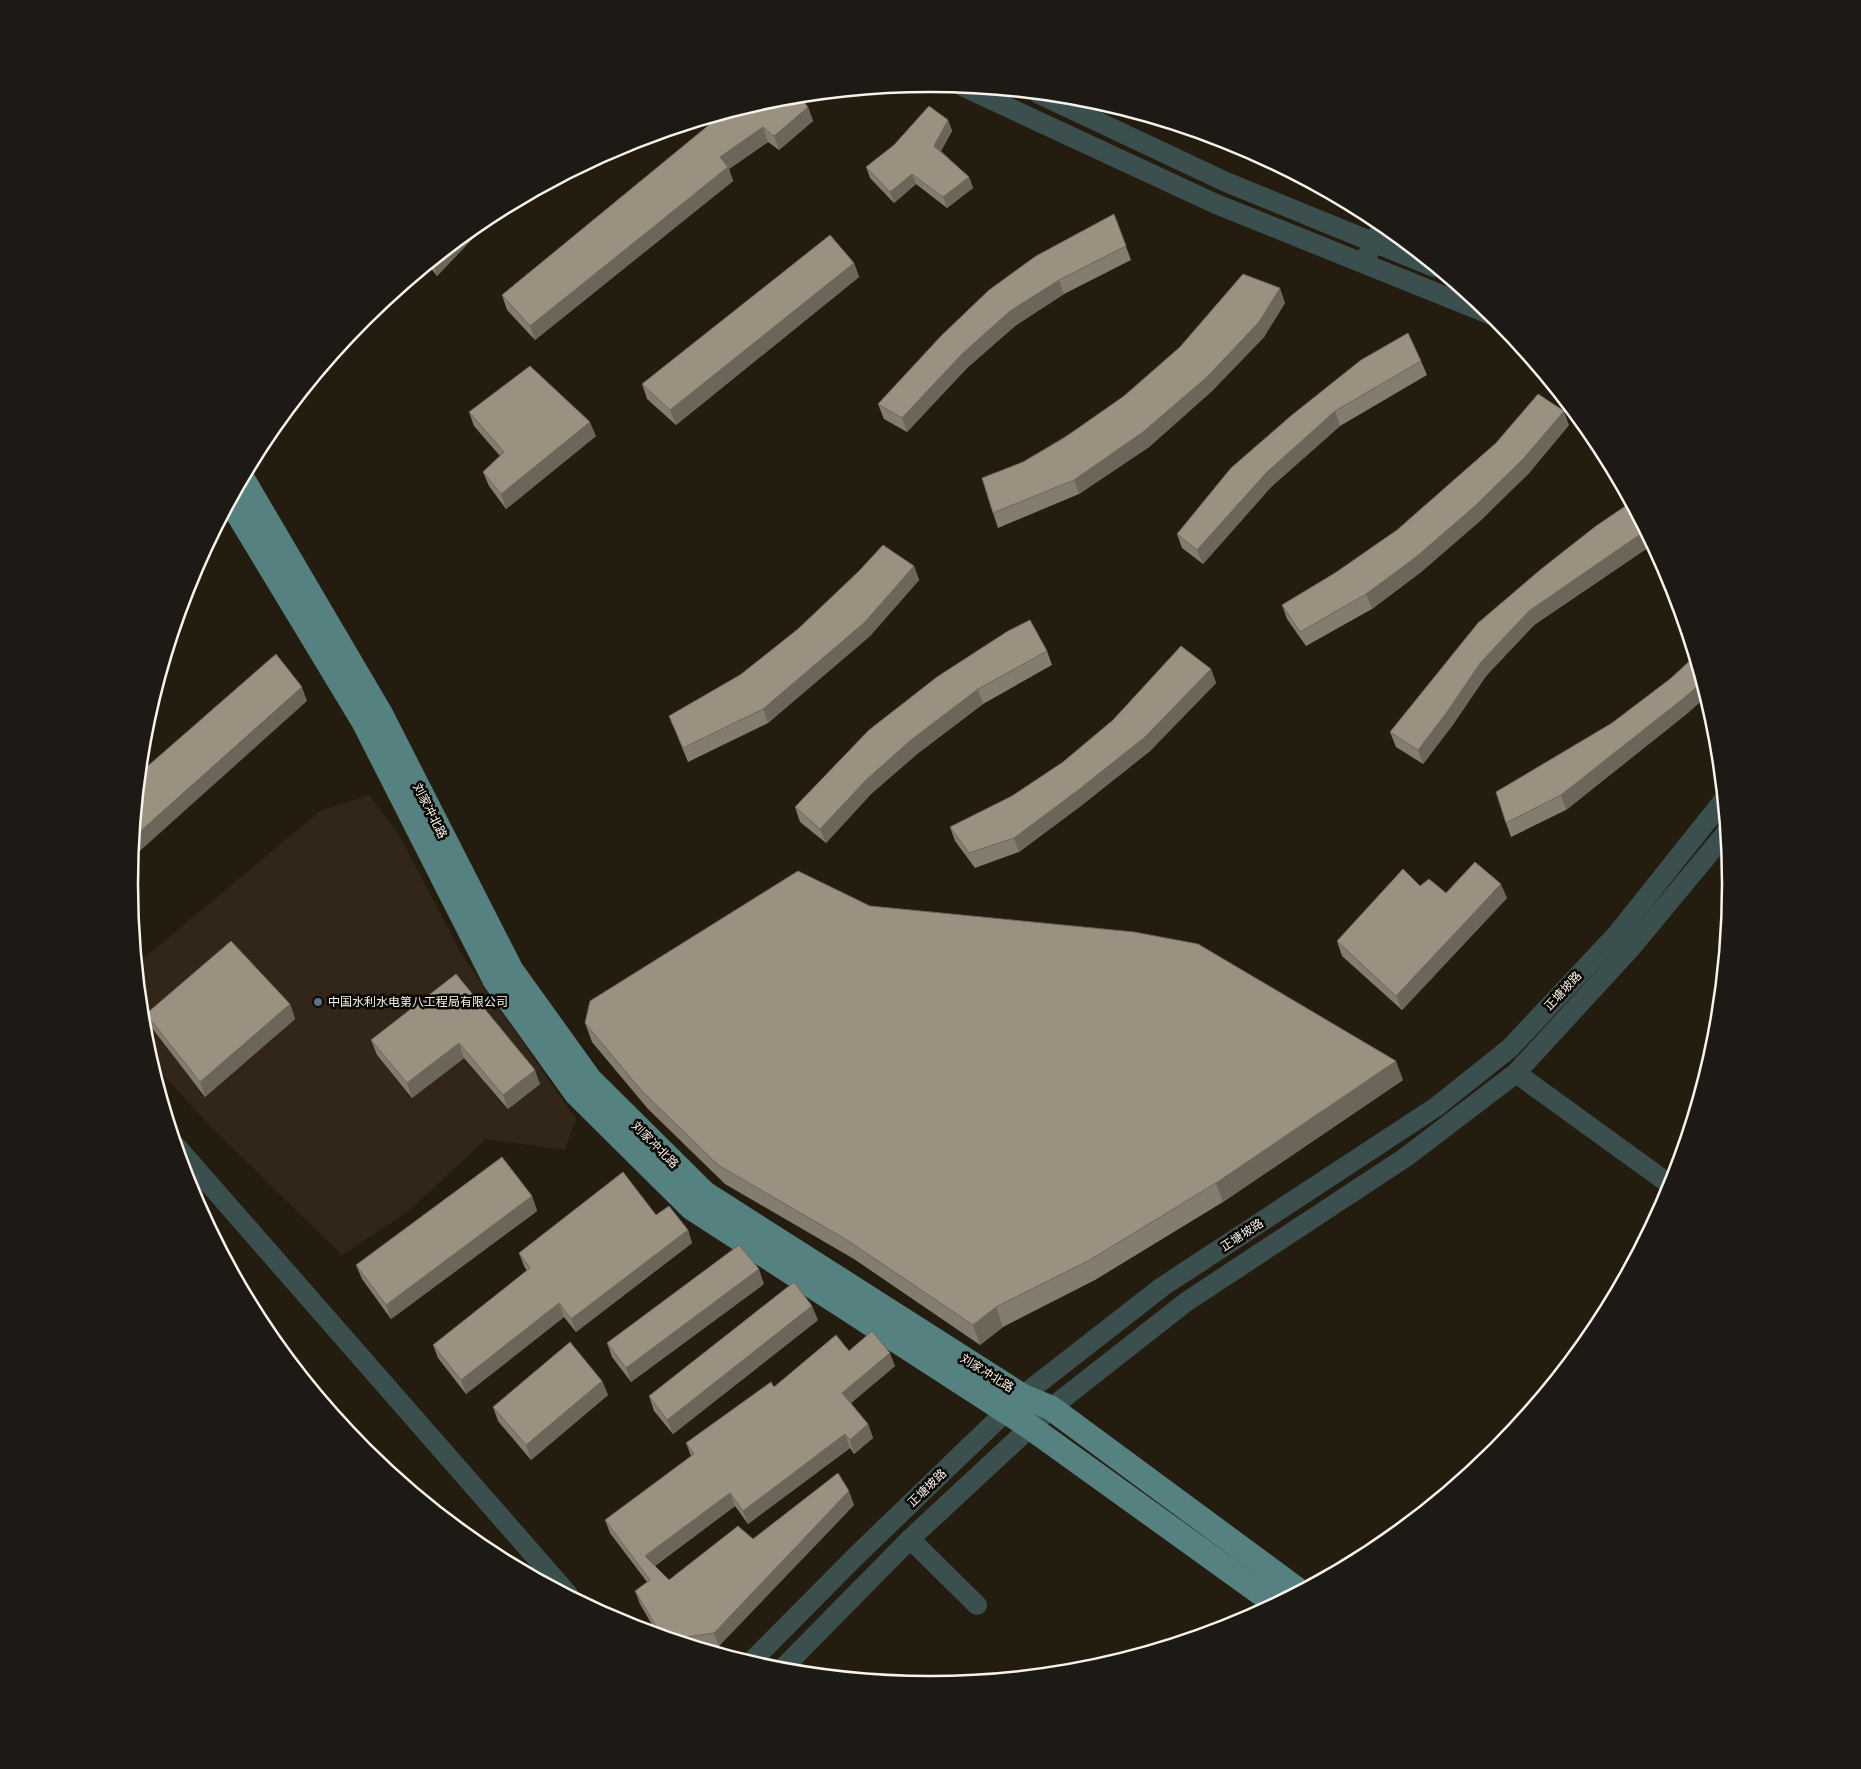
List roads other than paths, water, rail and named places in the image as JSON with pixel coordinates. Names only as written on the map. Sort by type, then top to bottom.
[{"type":"main road","name":"刘家冲北路","points":[[246,486],[380,712],[511,970],[590,1080],[704,1193],[1014,1404],[1030,1426],[1270,1600]]},
{"type":"main road","name":"刘家冲北路","points":[[234,508],[364,722],[495,980],[576,1093],[692,1208],[1014,1404],[1051,1408],[1294,1588]]},
{"type":"street","points":[[979,94],[1216,204],[1473,307]]},
{"type":"street","points":[[1059,103],[1226,182],[1378,234],[1402,248]]},
{"type":"street","points":[[1363,262],[1378,234]]},
{"type":"street","name":"正塘坡路","points":[[756,1657],[855,1557],[1014,1404],[1162,1287],[1436,1107],[1510,1048],[1617,934],[1718,807]]},
{"type":"street","name":"正塘坡路","points":[[788,1663],[910,1539],[1051,1408],[1186,1302],[1406,1157],[1516,1073],[1629,950],[1721,839]]},
{"type":"street","points":[[1516,1073],[1665,1181]]},
{"type":"street","points":[[189,1161],[559,1583]]},
{"type":"street","points":[[910,1539],[977,1605]]},
{"type":"place","name":"中国水利水电第八工程局有限公司","points":[[318,1002]]}]
